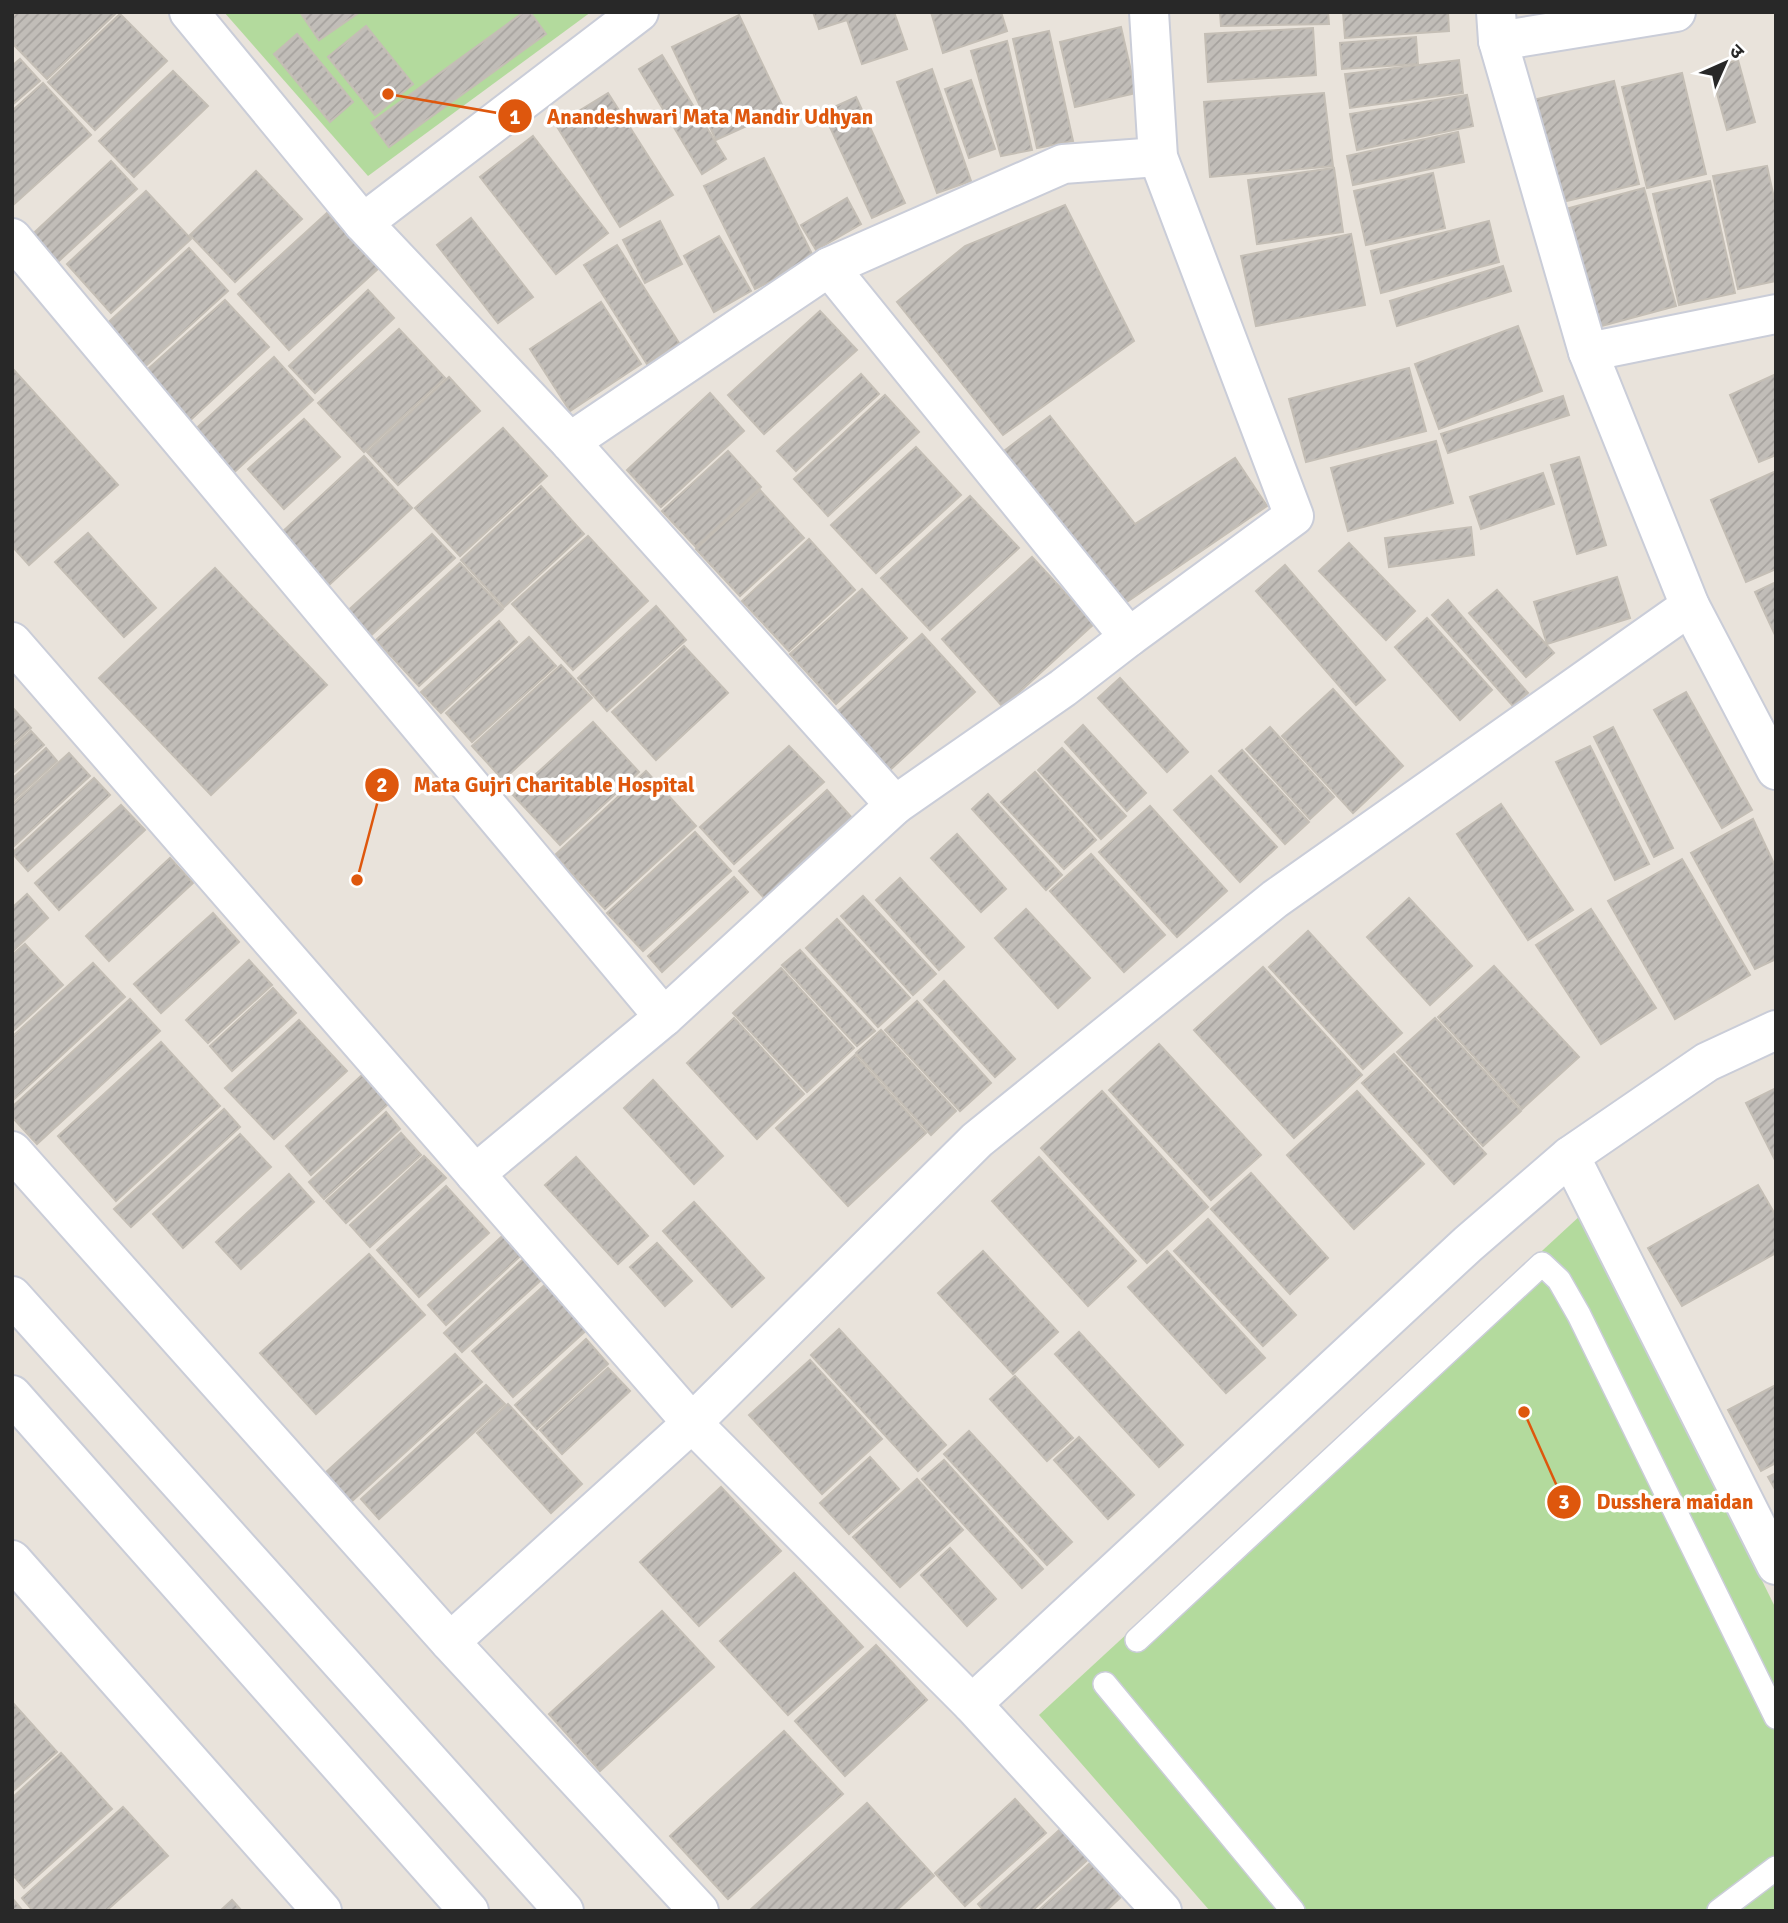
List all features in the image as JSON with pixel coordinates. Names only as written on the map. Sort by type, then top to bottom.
[{"type":"street","points":[[189,12],[363,223],[570,442],[895,805]]},
{"type":"street","points":[[363,223],[639,12]]},
{"type":"street","points":[[475,1174],[664,1017],[895,805],[1063,688],[1129,636],[1294,516],[1158,157],[1149,12]]},
{"type":"street","points":[[1676,12],[1497,27],[1588,352],[1690,606],[1776,770]]},
{"type":"street","points":[[570,442],[829,267],[1063,164],[1158,157]]},
{"type":"street","points":[[12,238],[664,1017]]},
{"type":"street","points":[[829,267],[1129,636]]},
{"type":"street","points":[[1588,352],[1776,314]]},
{"type":"street","points":[[450,1642],[692,1423],[976,1140],[1275,899],[1690,606]]},
{"type":"street","points":[[12,642],[692,1423],[972,1704],[1162,1911]]},
{"type":"street","points":[[972,1704],[1458,1254],[1570,1156],[1707,1062],[1776,1030]]},
{"type":"street","points":[[12,1151],[450,1642],[699,1911]]},
{"type":"street","points":[[1570,1156],[1776,1565]]},
{"type":"street","points":[[12,1296],[564,1911]]},
{"type":"street","points":[[12,1395],[469,1911]]},
{"type":"street","points":[[12,1560],[322,1911]]},
{"type":"lane","points":[[1137,1640],[1542,1264],[1559,1280],[1579,1315],[1776,1717]]},
{"type":"lane","points":[[1105,1684],[1293,1911]]},
{"type":"lane","points":[[1719,1911],[1776,1868]]},
{"type":"green space","points":[[224,12],[591,12],[368,176]]},
{"type":"green space","points":[[1582,1214],[1776,1609],[1776,1911],[1210,1911],[1039,1715]]},
{"type":"building","points":[[17,12],[117,12],[47,79],[12,43],[12,17]]},
{"type":"building","points":[[300,12],[360,12],[319,40]]},
{"type":"building","points":[[524,12],[530,12],[546,34],[389,147],[371,123]]},
{"type":"building","points":[[813,12],[894,12],[907,49],[862,64],[847,20],[819,29]]},
{"type":"building","points":[[931,12],[1001,12],[1007,31],[943,53]]},
{"type":"building","points":[[1220,12],[1328,12],[1329,24],[1221,26]]},
{"type":"building","points":[[1343,12],[1448,12],[1449,31],[1345,38]]},
{"type":"building","points":[[120,14],[167,61],[95,130],[48,82]]},
{"type":"building","points":[[739,15],[784,109],[716,140],[672,47]]},
{"type":"building","points":[[366,26],[413,84],[375,115],[328,57]]},
{"type":"building","points":[[1121,27],[1136,93],[1075,107],[1060,42]]},
{"type":"building","points":[[1313,28],[1316,75],[1208,82],[1205,34]]},
{"type":"building","points":[[1049,31],[1073,141],[1037,148],[1013,39]]},
{"type":"building","points":[[297,34],[353,102],[330,122],[274,54]]},
{"type":"building","points":[[1416,37],[1418,64],[1342,69],[1340,43]]},
{"type":"building","points":[[1007,41],[1032,150],[1001,156],[971,51]]},
{"type":"building","points":[[662,55],[726,159],[702,174],[639,69]]},
{"type":"building","points":[[20,59],[40,81],[12,105],[12,66]]},
{"type":"building","points":[[1459,60],[1463,93],[1350,108],[1345,74]]},
{"type":"building","points":[[1738,60],[1755,122],[1727,130],[1710,68]]},
{"type":"building","points":[[932,69],[971,181],[937,193],[897,82]]},
{"type":"building","points":[[173,71],[208,106],[134,177],[99,141]]},
{"type":"building","points":[[1682,73],[1706,174],[1647,188],[1622,87]]},
{"type":"building","points":[[971,80],[995,149],[969,158],[945,89]]},
{"type":"building","points":[[1614,81],[1639,184],[1558,203],[1533,100]]},
{"type":"building","points":[[43,83],[91,135],[12,206],[12,111]]},
{"type":"building","points":[[608,93],[673,195],[620,227],[556,125]]},
{"type":"building","points":[[1324,93],[1333,166],[1210,177],[1204,102]]},
{"type":"building","points":[[1467,95],[1473,126],[1357,150],[1350,114]]},
{"type":"building","points":[[856,97],[905,203],[872,218],[823,112]]},
{"type":"building","points":[[1458,132],[1464,162],[1353,185],[1347,156]]},
{"type":"building","points":[[533,136],[608,233],[556,274],[480,177]]},
{"type":"building","points":[[764,158],[815,260],[755,289],[704,186]]},
{"type":"building","points":[[111,161],[137,189],[48,271],[23,243]]},
{"type":"building","points":[[1767,166],[1776,207],[1776,281],[1738,289],[1713,176]]},
{"type":"building","points":[[1334,168],[1343,232],[1257,244],[1248,180]]},
{"type":"building","points":[[256,171],[302,219],[235,282],[190,235]]},
{"type":"building","points":[[1433,173],[1445,228],[1366,245],[1354,191]]},
{"type":"building","points":[[1710,181],[1735,293],[1679,305],[1653,194]]},
{"type":"building","points":[[1644,188],[1676,306],[1594,328],[1562,210]]},
{"type":"building","points":[[146,191],[191,239],[111,313],[67,264]]},
{"type":"building","points":[[847,198],[861,224],[816,250],[801,225]]},
{"type":"building","points":[[1065,205],[1134,341],[1003,435],[897,302],[965,246]]},
{"type":"building","points":[[327,213],[379,268],[289,350],[238,294]]},
{"type":"building","points":[[471,218],[533,297],[498,323],[437,245]]},
{"type":"building","points":[[660,221],[682,264],[645,283],[623,240]]},
{"type":"building","points":[[1489,221],[1499,262],[1381,293],[1371,251]]},
{"type":"building","points":[[1351,234],[1365,305],[1256,326],[1241,256]]},
{"type":"building","points":[[719,236],[751,291],[714,312],[684,256]]},
{"type":"building","points":[[617,245],[679,343],[647,364],[584,265]]},
{"type":"building","points":[[189,248],[228,291],[139,372],[100,330]]},
{"type":"building","points":[[1503,266],[1511,291],[1397,326],[1390,301]]},
{"type":"building","points":[[368,290],[394,318],[315,393],[289,366]]},
{"type":"building","points":[[225,300],[269,347],[184,426],[139,377]]},
{"type":"building","points":[[601,302],[641,364],[570,411],[530,349]]},
{"type":"building","points":[[820,311],[857,350],[764,434],[728,395]]},
{"type":"building","points":[[1518,326],[1542,391],[1439,429],[1415,364]]},
{"type":"building","points":[[399,329],[445,378],[364,452],[318,403]]},
{"type":"building","points":[[274,357],[313,400],[229,477],[190,434]]},
{"type":"building","points":[[12,368],[118,485],[29,565],[12,546]]},
{"type":"building","points":[[1409,368],[1426,431],[1306,462],[1289,399]]},
{"type":"building","points":[[861,374],[879,394],[796,471],[777,451]]},
{"type":"building","points":[[1776,374],[1776,455],[1759,462],[1730,395]]},
{"type":"building","points":[[449,377],[480,411],[398,485],[367,452]]},
{"type":"building","points":[[710,393],[744,431],[661,507],[627,470]]},
{"type":"building","points":[[885,395],[919,432],[828,516],[794,479]]},
{"type":"building","points":[[1563,396],[1569,415],[1448,453],[1441,434]]},
{"type":"building","points":[[1050,416],[1135,524],[1235,458],[1267,506],[1124,604],[1004,451]]},
{"type":"building","points":[[304,419],[340,457],[284,509],[248,469]]},
{"type":"building","points":[[503,428],[547,476],[460,556],[415,508]]},
{"type":"building","points":[[1436,441],[1453,503],[1348,531],[1331,468]]},
{"type":"building","points":[[916,447],[961,495],[876,573],[831,525]]},
{"type":"building","points":[[728,451],[761,487],[696,547],[662,511]]},
{"type":"building","points":[[364,456],[412,508],[329,585],[281,533]]},
{"type":"building","points":[[1579,457],[1606,545],[1577,554],[1551,465]]},
{"type":"building","points":[[1776,471],[1776,569],[1746,582],[1711,500]]},
{"type":"building","points":[[1543,473],[1554,504],[1481,529],[1470,497]]},
{"type":"building","points":[[541,486],[584,534],[504,607],[461,560]]},
{"type":"building","points":[[760,490],[804,538],[740,596],[696,549]]},
{"type":"building","points":[[970,496],[1019,548],[930,630],[881,578]]},
{"type":"building","points":[[1471,527],[1474,555],[1389,567],[1385,538]]},
{"type":"building","points":[[88,533],[156,608],[124,637],[55,562]]},
{"type":"building","points":[[432,534],[455,558],[366,640],[343,615]]},
{"type":"building","points":[[588,536],[648,601],[573,670],[512,604]]},
{"type":"building","points":[[809,539],[855,590],[789,651],[742,601]]},
{"type":"building","points":[[1349,543],[1415,611],[1386,640],[1319,571]]},
{"type":"building","points":[[1032,557],[1094,624],[1003,707],[942,639]]},
{"type":"building","points":[[460,563],[503,609],[419,686],[376,640]]},
{"type":"building","points":[[1285,565],[1385,680],[1356,705],[1256,591]]},
{"type":"building","points":[[215,568],[327,685],[211,795],[99,678]]},
{"type":"building","points":[[1617,577],[1630,618],[1547,644],[1534,602]]},
{"type":"building","points":[[1776,582],[1776,637],[1755,592]]},
{"type":"building","points":[[862,589],[907,638],[836,704],[790,654]]},
{"type":"building","points":[[1497,590],[1554,653],[1526,677],[1469,613]]},
{"type":"building","points":[[1448,600],[1528,693],[1513,706],[1432,615]]},
{"type":"building","points":[[656,606],[686,640],[607,711],[578,678]]},
{"type":"building","points":[[1427,618],[1492,690],[1460,720],[1395,647]]},
{"type":"building","points":[[499,621],[517,642],[441,713],[421,692]]},
{"type":"building","points":[[922,634],[975,692],[890,770],[837,712]]},
{"type":"building","points":[[529,637],[556,666],[472,742],[446,713]]},
{"type":"building","points":[[684,646],[728,693],[656,760],[612,712]]},
{"type":"building","points":[[561,665],[592,698],[503,780],[472,746]]},
{"type":"building","points":[[1120,678],[1188,752],[1167,772],[1098,698]]},
{"type":"building","points":[[1333,689],[1403,766],[1353,813],[1282,736]]},
{"type":"building","points":[[1686,692],[1752,810],[1722,828],[1654,710]]},
{"type":"building","points":[[12,707],[31,728],[12,745]]},
{"type":"building","points":[[593,722],[639,772],[560,845],[513,795]]},
{"type":"building","points":[[1083,725],[1146,793],[1127,811],[1065,742]]},
{"type":"building","points":[[1270,727],[1334,797],[1310,819],[1246,749]]},
{"type":"building","points":[[1613,727],[1673,848],[1654,857],[1594,737]]},
{"type":"building","points":[[31,731],[44,745],[12,774],[12,748]]},
{"type":"building","points":[[789,746],[824,782],[734,864],[700,827]]},
{"type":"building","points":[[1590,746],[1649,864],[1615,880],[1556,762]]},
{"type":"building","points":[[46,748],[57,761],[12,802],[12,779]]},
{"type":"building","points":[[1062,748],[1126,816],[1101,839],[1038,770]]},
{"type":"building","points":[[1242,750],[1309,822],[1285,844],[1219,771]]},
{"type":"building","points":[[69,753],[90,776],[12,848],[12,805]]},
{"type":"building","points":[[646,771],[696,826],[605,909],[555,855]]},
{"type":"building","points":[[1035,772],[1096,840],[1064,869],[1001,802]]},
{"type":"building","points":[[1211,776],[1277,847],[1240,882],[1174,810]]},
{"type":"building","points":[[94,778],[110,795],[28,871],[12,853]]},
{"type":"building","points":[[827,790],[853,819],[766,900],[739,871]]},
{"type":"building","points":[[988,794],[1062,875],[1046,890],[972,809]]},
{"type":"building","points":[[1501,804],[1573,910],[1528,940],[1457,834]]},
{"type":"building","points":[[121,805],[145,830],[59,910],[35,883]]},
{"type":"building","points":[[1150,806],[1227,891],[1177,937],[1099,852]]},
{"type":"building","points":[[1753,819],[1776,868],[1776,959],[1755,969],[1691,853]]},
{"type":"building","points":[[695,832],[731,871],[643,951],[607,913]]},
{"type":"building","points":[[957,834],[1006,889],[981,912],[931,858]]},
{"type":"building","points":[[1091,854],[1165,935],[1124,972],[1050,891]]},
{"type":"building","points":[[170,858],[193,883],[109,961],[86,936]]},
{"type":"building","points":[[1682,859],[1750,975],[1675,1019],[1608,901]]},
{"type":"building","points":[[734,877],[748,892],[662,972],[648,956]]},
{"type":"building","points":[[900,878],[964,947],[939,970],[876,900]]},
{"type":"building","points":[[27,894],[48,918],[12,952],[12,908]]},
{"type":"building","points":[[863,896],[936,974],[913,995],[841,916]]},
{"type":"building","points":[[1409,898],[1472,966],[1430,1005],[1367,937]]},
{"type":"building","points":[[1026,909],[1090,978],[1058,1008],[995,938]]},
{"type":"building","points":[[1591,909],[1656,1008],[1601,1044],[1536,945]]},
{"type":"building","points":[[213,913],[239,942],[161,1013],[134,984]]},
{"type":"building","points":[[837,919],[910,998],[878,1027],[806,948]]},
{"type":"building","points":[[1308,931],[1402,1033],[1363,1069],[1269,967]]},
{"type":"building","points":[[25,944],[63,985],[12,1032],[12,955]]},
{"type":"building","points":[[800,950],[875,1031],[857,1046],[782,965]]},
{"type":"building","points":[[249,960],[272,985],[208,1043],[186,1020]]},
{"type":"building","points":[[93,963],[125,997],[12,1101],[12,1037]]},
{"type":"building","points":[[1494,966],[1579,1057],[1522,1109],[1438,1017]]},
{"type":"building","points":[[1263,967],[1362,1075],[1294,1138],[1194,1030]]},
{"type":"building","points":[[781,968],[854,1048],[807,1092],[733,1013]]},
{"type":"building","points":[[944,981],[1015,1059],[995,1077],[924,1000]]},
{"type":"building","points":[[273,988],[296,1013],[232,1071],[210,1046]]},
{"type":"building","points":[[130,999],[160,1031],[37,1144],[12,1117],[12,1107]]},
{"type":"building","points":[[917,1001],[991,1083],[960,1111],[885,1030]]},
{"type":"building","points":[[734,1018],[804,1094],[757,1139],[687,1063]]},
{"type":"building","points":[[1435,1018],[1521,1111],[1483,1146],[1397,1052]]},
{"type":"building","points":[[299,1020],[347,1071],[274,1139],[225,1088]]},
{"type":"building","points":[[881,1030],[956,1111],[931,1135],[856,1053]]},
{"type":"building","points":[[161,1042],[220,1106],[116,1201],[58,1136]]},
{"type":"building","points":[[1159,1044],[1261,1155],[1211,1200],[1109,1090]]},
{"type":"building","points":[[1394,1054],[1486,1154],[1454,1184],[1362,1083]]},
{"type":"building","points":[[855,1055],[926,1133],[848,1206],[776,1128]]},
{"type":"building","points":[[362,1075],[388,1104],[311,1175],[286,1146]]},
{"type":"building","points":[[653,1080],[723,1156],[694,1184],[624,1108]]},
{"type":"building","points":[[1776,1088],[1776,1162],[1746,1103]]},
{"type":"building","points":[[1102,1091],[1208,1207],[1147,1263],[1041,1148]]},
{"type":"building","points":[[1357,1091],[1424,1164],[1354,1229],[1287,1155]]},
{"type":"building","points":[[224,1109],[240,1127],[131,1227],[114,1209]]},
{"type":"building","points":[[386,1112],[400,1129],[324,1199],[309,1182]]},
{"type":"building","points":[[401,1133],[421,1155],[346,1223],[326,1201]]},
{"type":"building","points":[[240,1134],[271,1167],[183,1248],[153,1214]]},
{"type":"building","points":[[424,1156],[446,1178],[370,1247],[350,1225]]},
{"type":"building","points":[[576,1157],[648,1236],[618,1264],[545,1185]]},
{"type":"building","points":[[1039,1157],[1136,1261],[1088,1306],[992,1201]]},
{"type":"building","points":[[1251,1173],[1328,1258],[1290,1294],[1211,1209]]},
{"type":"building","points":[[289,1174],[314,1202],[241,1269],[216,1242]]},
{"type":"building","points":[[1758,1185],[1776,1216],[1776,1253],[1682,1306],[1648,1248]]},
{"type":"building","points":[[446,1186],[489,1233],[419,1297],[377,1250]]},
{"type":"building","points":[[694,1202],[764,1278],[732,1307],[663,1231]]},
{"type":"building","points":[[1208,1219],[1296,1315],[1263,1346],[1174,1251]]},
{"type":"building","points":[[511,1228],[529,1248],[446,1325],[428,1305]]},
{"type":"building","points":[[657,1243],[692,1281],[665,1306],[630,1267]]},
{"type":"building","points":[[983,1251],[1058,1332],[1013,1374],[938,1293]]},
{"type":"building","points":[[1167,1251],[1265,1358],[1226,1393],[1128,1287]]},
{"type":"building","points":[[531,1252],[550,1272],[462,1352],[444,1333]]},
{"type":"building","points":[[369,1254],[425,1315],[316,1414],[260,1353]]},
{"type":"building","points":[[548,1282],[590,1327],[513,1397],[472,1351]]},
{"type":"building","points":[[839,1329],[946,1445],[918,1471],[811,1355]]},
{"type":"building","points":[[1079,1332],[1183,1445],[1159,1467],[1055,1354]]},
{"type":"building","points":[[586,1339],[608,1364],[537,1429],[515,1405]]},
{"type":"building","points":[[455,1354],[482,1382],[351,1502],[325,1473]]},
{"type":"building","points":[[810,1360],[882,1439],[822,1494],[749,1415]]},
{"type":"building","points":[[608,1368],[630,1391],[562,1454],[540,1430]]},
{"type":"building","points":[[1015,1376],[1073,1438],[1047,1461],[990,1399]]},
{"type":"building","points":[[486,1385],[505,1404],[379,1519],[361,1499]]},
{"type":"building","points":[[1776,1385],[1776,1463],[1761,1471],[1728,1410]]},
{"type":"building","points":[[508,1404],[582,1484],[551,1513],[477,1433]]},
{"type":"building","points":[[969,1431],[1072,1542],[1047,1565],[944,1454]]},
{"type":"building","points":[[1079,1437],[1134,1495],[1108,1519],[1054,1460]]},
{"type":"building","points":[[870,1457],[899,1489],[849,1534],[820,1503]]},
{"type":"building","points":[[944,1460],[1043,1569],[1022,1588],[922,1479]]},
{"type":"building","points":[[1776,1473],[1776,1491],[1768,1477]]},
{"type":"building","points":[[917,1479],[963,1530],[900,1587],[853,1537]]},
{"type":"building","points":[[721,1487],[781,1551],[699,1626],[640,1562]]},
{"type":"building","points":[[950,1548],[996,1599],[967,1626],[921,1575]]},
{"type":"building","points":[[794,1573],[863,1647],[788,1715],[720,1641]]},
{"type":"building","points":[[662,1611],[714,1667],[600,1771],[549,1714]]},
{"type":"building","points":[[876,1645],[927,1700],[845,1776],[795,1721]]},
{"type":"building","points":[[12,1702],[57,1752],[12,1792]]},
{"type":"building","points":[[784,1731],[843,1794],[728,1899],[670,1836]]},
{"type":"building","points":[[61,1753],[112,1809],[24,1888],[12,1874],[12,1798]]},
{"type":"building","points":[[1015,1799],[1046,1833],[965,1906],[935,1873]]},
{"type":"building","points":[[867,1803],[934,1876],[896,1911],[749,1911]]},
{"type":"building","points":[[123,1807],[168,1856],[106,1911],[33,1911],[22,1898]]},
{"type":"building","points":[[1066,1824],[1094,1854],[1032,1911],[984,1911],[978,1904]]},
{"type":"building","points":[[1090,1863],[1121,1897],[1106,1911],[1038,1911]]},
{"type":"building","points":[[12,1898],[23,1911],[12,1911]]},
{"type":"building","points":[[232,1900],[242,1911],[220,1911]]},
{"type":"place","name":"Anandeshwari Mata Mandir Udhyan","points":[[388,94]]},
{"type":"place","name":"Mata Gujri Charitable Hospital","points":[[357,880]]},
{"type":"place","name":"Dusshera maidan","points":[[1524,1412]]}]
